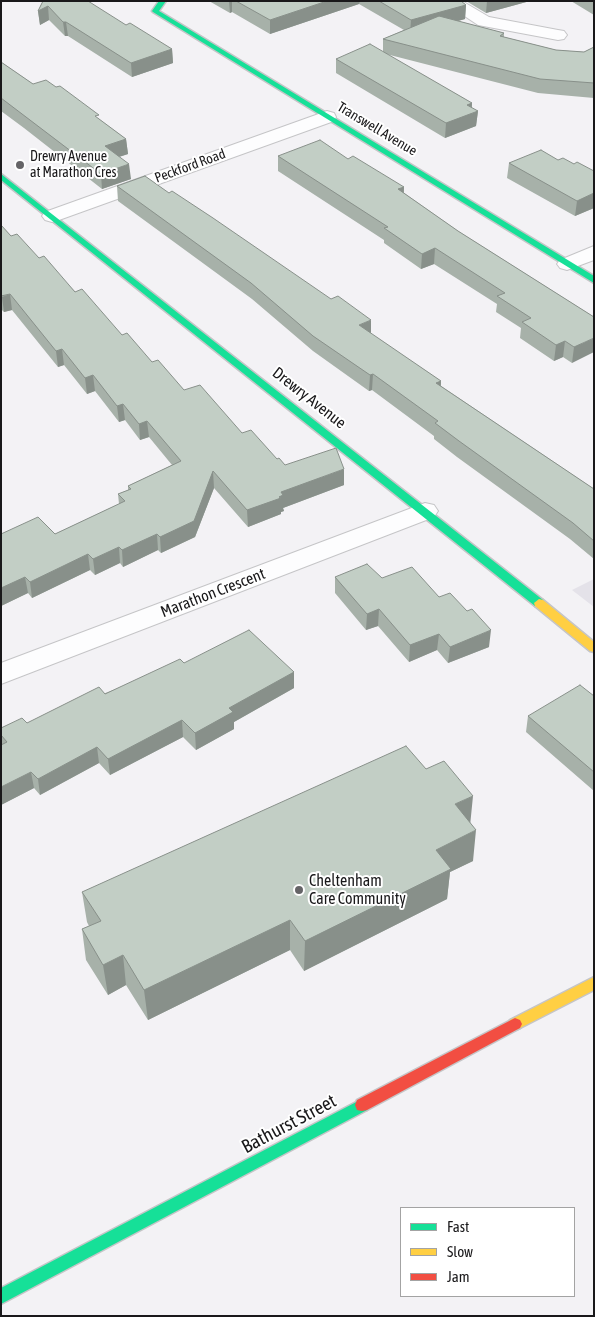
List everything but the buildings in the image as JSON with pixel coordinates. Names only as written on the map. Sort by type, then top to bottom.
[{"type":"street","name":"Transwell Avenue","points":[[163,1],[155,11],[594,280]]},
{"type":"street","points":[[450,1],[484,21],[558,35]]},
{"type":"street","name":"Peckford Road","points":[[52,216],[327,117]]},
{"type":"street","name":"Drewry Avenue","points":[[1,176],[425,511],[594,648]]},
{"type":"street","points":[[568,264],[594,252]]},
{"type":"street","name":"Marathon Crescent","points":[[1,674],[425,511]]},
{"type":"street","name":"Bathurst Street","points":[[1,1296],[594,983]]},
{"type":"shaded area","points":[[594,579],[594,607],[572,590]]},
{"type":"traffic: fast","points":[[163,1],[155,11],[594,280]]},
{"type":"traffic: fast","points":[[1,176],[539,603]]},
{"type":"traffic: fast","points":[[1,1296],[362,1105]]},
{"type":"traffic: slow","points":[[539,603],[594,648]]},
{"type":"traffic: slow","points":[[515,1024],[594,983]]},
{"type":"traffic: jam","points":[[362,1105],[515,1024]]},
{"type":"place","name":"Drewry Avenue at Marathon Cres","points":[[20,165]]},
{"type":"place","name":"Cheltenham Care Community","points":[[299,890]]}]
